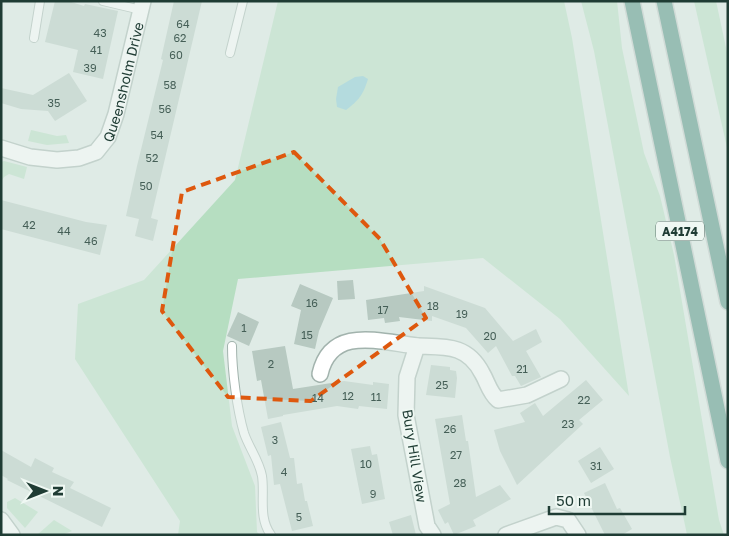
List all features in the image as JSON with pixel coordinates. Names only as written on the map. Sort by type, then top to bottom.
[{"type":"highway","name":"A4174","points":[[632,1],[728,461]]},
{"type":"highway","name":"A4174","points":[[664,1],[728,302]]},
{"type":"street","name":"Queensholm Drive","points":[[1,148],[30,156],[57,160],[79,158],[96,152],[108,137],[116,114],[142,6]]},
{"type":"street","points":[[320,374],[322,364],[336,347],[348,340],[363,340],[454,348],[472,358],[482,373],[491,393],[498,400],[527,395],[561,379]]},
{"type":"street","name":"Bury Hill View","points":[[417,346],[407,376],[406,415],[427,526],[433,535]]},
{"type":"street","points":[[506,535],[556,517],[568,520],[578,535]]},
{"type":"street","points":[[1,520],[12,535]]},
{"type":"lane","points":[[34,38],[40,1]]},
{"type":"lane","points":[[103,1],[142,6]]},
{"type":"lane","points":[[230,53],[243,1]]},
{"type":"lane","points":[[232,346],[232,366],[240,411],[245,434],[260,467],[266,527],[271,535]]},
{"type":"highlighted area","points":[[294,152],[380,239],[426,318],[311,401],[228,397],[162,311],[182,192]]},
{"type":"green space","points":[[278,1],[564,1],[572,38],[629,396],[560,319],[483,258],[238,279],[223,351],[232,426],[255,486],[257,532],[260,535],[178,535],[180,521],[75,359],[78,304],[144,280],[235,180]]},
{"type":"green space","points":[[581,1],[617,1],[622,48],[644,153],[660,196],[674,255],[719,520],[724,535],[687,535],[670,457],[594,51]]},
{"type":"green space","points":[[694,1],[716,1],[728,57],[728,152]]},
{"type":"green space","points":[[31,130],[57,136],[66,135],[69,143],[47,145],[28,141]]},
{"type":"green space","points":[[4,161],[27,167],[24,179],[9,174],[1,182],[1,162]]},
{"type":"green space","points":[[15,498],[38,512],[25,528],[7,508],[7,502]]},
{"type":"green space","points":[[54,520],[72,531],[62,535],[37,535]]},
{"type":"water","points":[[363,76],[368,79],[357,100],[346,110],[337,107],[338,87],[355,77]]},
{"type":"building","points":[[55,1],[68,1],[84,6],[85,4],[118,11],[103,79],[73,72],[78,50],[45,42]]},
{"type":"building","points":[[174,1],[202,1],[151,218],[158,220],[153,241],[135,236],[139,219],[126,216],[163,60],[161,59]]},
{"type":"building","points":[[69,73],[87,101],[55,121],[48,111],[21,109],[1,103],[1,88],[33,95]]},
{"type":"building","points":[[1,200],[86,222],[107,225],[100,255],[1,229]]},
{"type":"building","points":[[353,280],[355,299],[338,300],[337,281]]},
{"type":"building","points":[[300,284],[333,298],[319,331],[315,349],[294,344],[301,310],[291,306]]},
{"type":"building","points":[[424,286],[485,308],[513,341],[536,329],[542,342],[526,351],[541,377],[521,386],[515,376],[512,376],[496,346],[488,353],[466,328],[432,316],[432,321],[399,317],[400,321],[385,323],[384,318],[368,320],[366,300],[424,291]]},
{"type":"building","points":[[238,312],[259,322],[249,346],[227,336]]},
{"type":"building","points":[[285,346],[293,389],[344,381],[373,385],[373,382],[389,384],[387,409],[359,406],[358,409],[337,406],[268,419],[261,380],[257,381],[252,351]]},
{"type":"building","points":[[431,365],[450,367],[450,370],[456,371],[455,398],[426,395]]},
{"type":"building","points":[[586,380],[603,400],[579,420],[583,424],[517,485],[500,451],[494,430],[525,422],[520,413],[535,403],[543,416]]},
{"type":"building","points":[[462,415],[466,441],[468,441],[476,497],[500,485],[511,499],[473,520],[476,526],[454,535],[448,522],[445,524],[438,510],[450,504],[435,419]]},
{"type":"building","points":[[281,422],[290,458],[294,458],[297,484],[302,483],[305,501],[307,501],[313,526],[292,531],[280,484],[274,485],[271,455],[268,456],[261,427]]},
{"type":"building","points":[[370,446],[372,455],[377,454],[385,499],[362,504],[351,449]]},
{"type":"building","points":[[600,447],[614,469],[591,483],[578,461]]},
{"type":"building","points":[[1,450],[31,467],[35,458],[54,468],[52,472],[74,482],[70,488],[111,508],[102,527],[7,480],[1,475]]},
{"type":"building","points":[[605,483],[617,509],[620,508],[632,529],[622,535],[605,535],[584,493]]},
{"type":"building","points":[[411,515],[416,535],[393,535],[389,522]]}]
